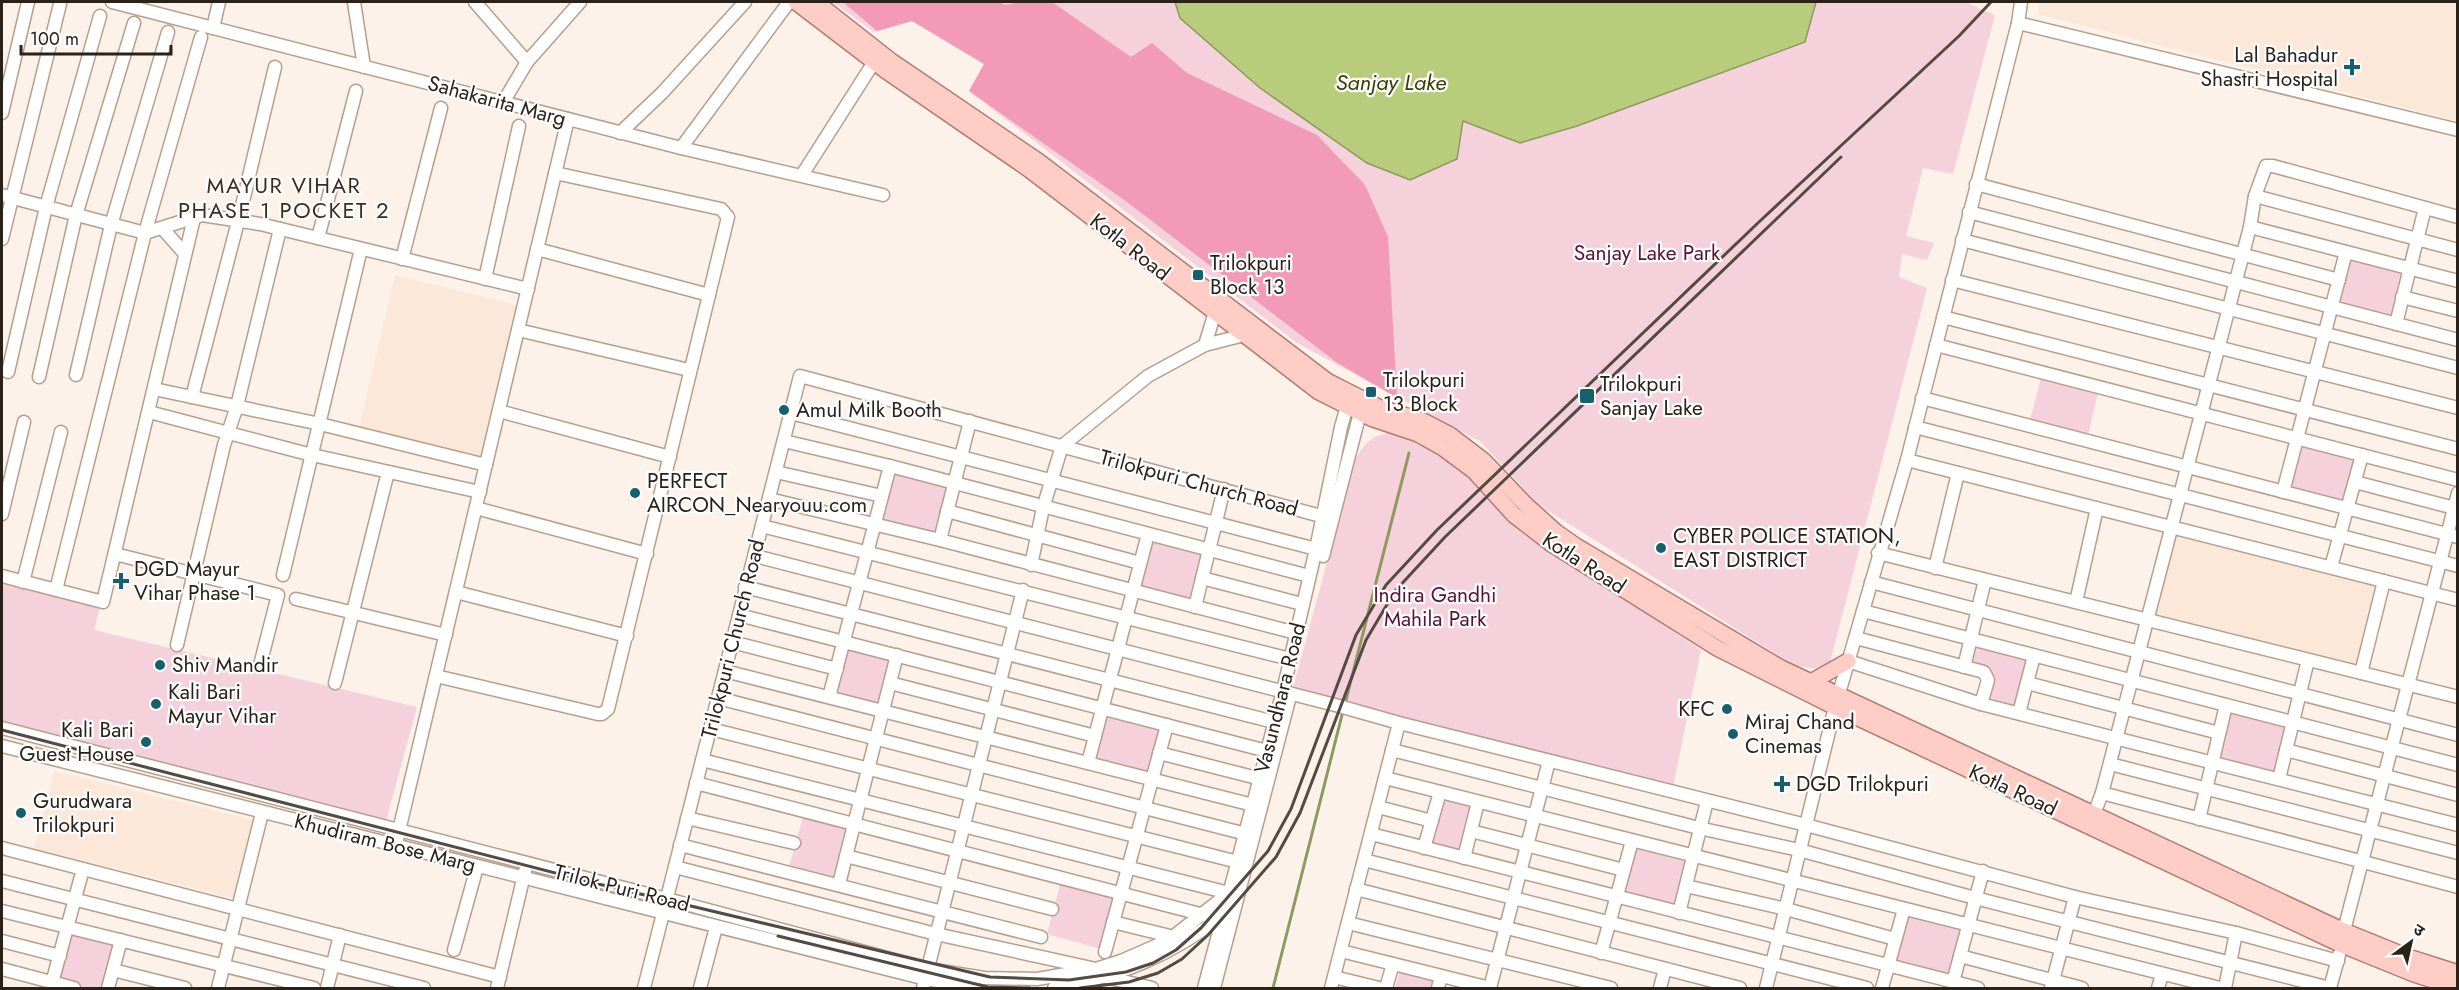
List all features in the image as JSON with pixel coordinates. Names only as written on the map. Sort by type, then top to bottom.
[{"type":"main road","name":"Kotla Road","points":[[796,2],[874,62],[1030,170],[1318,392],[1355,405],[1378,407],[1423,421],[1450,435],[1484,461],[1526,505],[1556,532],[1576,546],[1739,645],[1811,682],[1837,701]]},
{"type":"main road","name":"Kotla Road","points":[[816,2],[891,61],[1038,161],[1327,381],[1372,419],[1418,434],[1443,448],[1474,471],[1514,514],[1553,544],[1717,648],[1837,701],[2342,937],[2414,974],[2457,988]]},
{"type":"main road","points":[[1811,682],[1848,661]]},
{"type":"main road","name":"Kotla Road","points":[[2342,937],[2457,973]]},
{"type":"street","points":[[2,113],[28,2]]},
{"type":"street","name":"Sahakarita Marg","points":[[112,2],[504,101],[620,133],[884,195]]},
{"type":"street","points":[[213,28],[219,2]]},
{"type":"street","points":[[354,2],[364,67]]},
{"type":"street","points":[[475,2],[527,62]]},
{"type":"street","points":[[504,101],[527,62],[580,2]]},
{"type":"street","points":[[620,133],[674,80],[745,2]]},
{"type":"street","points":[[681,148],[789,2]]},
{"type":"street","points":[[1766,988],[1837,701],[1907,460],[2018,23],[2021,2]]},
{"type":"street","points":[[2,239],[7,196],[60,4]]},
{"type":"street","points":[[8,372],[46,207],[99,16]]},
{"type":"street","points":[[39,377],[76,215],[134,23]]},
{"type":"street","points":[[2018,23],[2457,130]]},
{"type":"street","points":[[76,375],[111,225],[168,32]]},
{"type":"street","points":[[56,590],[145,233],[201,38]]},
{"type":"street","points":[[802,175],[874,62]]},
{"type":"street","points":[[192,397],[239,221],[275,67]]},
{"type":"street","points":[[318,238],[356,91]]},
{"type":"street","points":[[402,259],[441,108]]},
{"type":"street","points":[[396,845],[568,119]]},
{"type":"street","points":[[485,279],[519,126]]},
{"type":"street","points":[[2092,821],[2117,738],[2219,348],[2250,228],[2255,196],[2266,166],[2273,166],[2457,217]]},
{"type":"street","points":[[436,676],[602,714],[608,709],[670,458],[689,370],[710,295],[728,217],[725,212],[555,173]]},
{"type":"street","points":[[1976,184],[2339,280]]},
{"type":"street","points":[[7,196],[145,233],[202,215],[239,221],[528,289]]},
{"type":"street","points":[[2255,196],[2457,250]]},
{"type":"street","points":[[2396,324],[2425,208]]},
{"type":"street","points":[[1969,212],[2457,340]]},
{"type":"street","points":[[2,576],[103,602],[194,218]]},
{"type":"street","points":[[2250,228],[2457,281]]},
{"type":"street","points":[[163,229],[185,254]]},
{"type":"street","points":[[177,645],[280,229]]},
{"type":"street","points":[[1962,240],[2457,368]]},
{"type":"street","points":[[283,574],[361,249]]},
{"type":"street","points":[[537,249],[710,295]]},
{"type":"street","points":[[2283,492],[2346,252]]},
{"type":"street","points":[[1952,280],[2457,408]]},
{"type":"street","points":[[2402,297],[2457,311]]},
{"type":"street","points":[[1206,345],[1215,312]]},
{"type":"street","points":[[1943,317],[2457,449]]},
{"type":"street","points":[[518,330],[689,370]]},
{"type":"street","points":[[1031,565],[1043,508],[1062,446],[1135,386],[1206,345],[1244,335]]},
{"type":"street","points":[[1935,345],[2457,480]]},
{"type":"street","name":"Trilokpuri Church Road","points":[[644,988],[800,376],[1328,517]]},
{"type":"street","points":[[154,389],[320,424],[486,465]]},
{"type":"street","points":[[1922,398],[2452,536]]},
{"type":"street","name":"Vasundhara Road","points":[[1204,988],[1218,915],[1287,692],[1355,405]]},
{"type":"street","points":[[499,411],[670,458]]},
{"type":"street","points":[[149,412],[312,455],[480,492]]},
{"type":"street","points":[[791,413],[1316,549]]},
{"type":"street","points":[[940,540],[970,421]]},
{"type":"street","points":[[2,514],[24,422]]},
{"type":"street","points":[[1915,427],[2457,566]]},
{"type":"street","points":[[23,582],[61,432]]},
{"type":"street","points":[[784,441],[890,466],[1043,508],[1310,576]]},
{"type":"street","points":[[2331,567],[2362,455]]},
{"type":"street","points":[[1907,460],[2457,600]]},
{"type":"street","points":[[829,697],[890,466]]},
{"type":"street","points":[[335,683],[388,472]]},
{"type":"street","points":[[776,472],[882,496]]},
{"type":"street","points":[[1935,568],[1958,473]]},
{"type":"street","points":[[2355,482],[2456,509]]},
{"type":"street","points":[[1195,607],[1224,489]]},
{"type":"street","points":[[1392,750],[1700,828],[1799,850],[1975,898],[2330,988],[2440,562],[2452,536],[2457,493]]},
{"type":"street","points":[[769,499],[940,540],[1296,633]]},
{"type":"street","points":[[476,508],[647,554]]},
{"type":"street","points":[[2076,602],[2097,508]]},
{"type":"street","points":[[947,511],[1140,563]]},
{"type":"street","name":"Vasundhara Road","points":[[1214,988],[1218,915],[1229,893],[1261,779],[1274,722],[1287,692],[1290,659],[1302,604],[1316,549],[1328,517]]},
{"type":"street","points":[[762,526],[1127,616],[1290,659]]},
{"type":"street","points":[[1088,764],[1148,534]]},
{"type":"street","points":[[115,554],[278,595],[260,665]]},
{"type":"street","points":[[1878,554],[2457,697]]},
{"type":"street","points":[[755,556],[1287,692],[1399,723],[1806,825],[2075,897],[2236,933],[2337,961]]},
{"type":"street","points":[[1202,578],[1302,604]]},
{"type":"street","points":[[1964,667],[1985,580]]},
{"type":"street","points":[[2361,673],[2384,581]]},
{"type":"street","points":[[1871,582],[2457,735]]},
{"type":"street","points":[[745,587],[1274,722]]},
{"type":"street","points":[[926,979],[1023,590]]},
{"type":"street","points":[[456,592],[627,636]]},
{"type":"street","points":[[296,599],[446,635]]},
{"type":"street","points":[[1863,611],[2457,765]]},
{"type":"street","points":[[739,615],[1267,751]]},
{"type":"street","points":[[1857,638],[1984,672],[1987,675],[1982,704]]},
{"type":"street","points":[[732,642],[837,669]]},
{"type":"street","points":[[839,884],[897,655]]},
{"type":"street","points":[[2019,713],[2034,656]]},
{"type":"street","points":[[2279,779],[2308,660]]},
{"type":"street","points":[[1848,661],[1982,704],[2457,825]]},
{"type":"street","points":[[725,671],[1253,806]]},
{"type":"street","points":[[890,683],[1095,736]]},
{"type":"street","points":[[2027,683],[2219,733]]},
{"type":"street","points":[[718,698],[1246,834]]},
{"type":"street","points":[[2199,819],[2226,705]]},
{"type":"street","points":[[1379,988],[1333,983],[1399,723]]},
{"type":"street","points":[[1105,952],[1167,725]]},
{"type":"street","points":[[711,729],[1238,862]]},
{"type":"street","name":"Trilok Puri Road","points":[[2,732],[666,899],[926,979],[984,978],[1023,984],[1037,979],[1096,969],[1149,950],[1218,915]]},
{"type":"street","name":"Khudiram Bose Marg","points":[[2,746],[769,940]]},
{"type":"street","points":[[2286,750],[2457,795]]},
{"type":"street","points":[[1159,753],[1261,779]]},
{"type":"street","points":[[702,760],[1229,893]]},
{"type":"street","points":[[1341,951],[1393,964],[1439,982],[1490,988],[1549,761]]},
{"type":"street","points":[[2110,764],[2457,853]]},
{"type":"street","points":[[1385,778],[2220,988]]},
{"type":"street","points":[[696,783],[1121,894],[1218,915]]},
{"type":"street","points":[[1424,848],[1440,792]]},
{"type":"street","points":[[2102,793],[2457,887]]},
{"type":"street","points":[[1679,913],[1707,801]]},
{"type":"street","points":[[1464,858],[1478,802]]},
{"type":"street","points":[[1378,807],[1432,821]]},
{"type":"street","points":[[218,988],[262,813]]},
{"type":"street","points":[[687,818],[794,843]]},
{"type":"street","points":[[1471,831],[1624,870]]},
{"type":"street","points":[[1371,834],[1978,988]]},
{"type":"street","points":[[1601,953],[1632,841]]},
{"type":"street","points":[[680,845],[1041,937]]},
{"type":"street","points":[[2,848],[340,935],[498,983],[527,864]]},
{"type":"street","points":[[846,856],[1052,909]]},
{"type":"street","points":[[1364,860],[1867,988]]},
{"type":"street","points":[[454,950],[477,867]]},
{"type":"street","points":[[675,867],[936,934],[1096,969],[1107,977],[1152,988]]},
{"type":"street","points":[[52,983],[83,869]]},
{"type":"street","points":[[1953,982],[1983,871]]},
{"type":"street","points":[[2,881],[424,988]]},
{"type":"street","points":[[1686,886],[1786,909],[1895,939]]},
{"type":"street","points":[[1356,890],[1740,988]]},
{"type":"street","points":[[2052,985],[2075,897]]},
{"type":"street","points":[[1882,988],[1904,909]]},
{"type":"street","points":[[2,911],[314,988]]},
{"type":"street","points":[[1053,988],[1107,977],[1161,956],[1184,943],[1218,915]]},
{"type":"street","points":[[1113,922],[1174,936]]},
{"type":"street","points":[[1348,923],[1611,988]]},
{"type":"street","points":[[700,988],[716,927]]},
{"type":"street","points":[[2225,988],[2228,962],[2236,933]]},
{"type":"street","points":[[327,988],[340,935]]},
{"type":"street","points":[[108,988],[121,940]]},
{"type":"street","name":"Trilok Puri Road","points":[[769,940],[926,979],[975,988]]},
{"type":"street","points":[[2,941],[60,956]]},
{"type":"street","points":[[1960,956],[2052,985],[2082,988]]},
{"type":"street","points":[[1386,988],[1393,964]]},
{"type":"street","points":[[2,969],[74,988]]},
{"type":"street","points":[[1660,988],[1665,969]]},
{"type":"street","points":[[113,970],[184,988]]},
{"type":"street","points":[[2158,988],[2162,975]]},
{"type":"shaded area","points":[[843,2],[999,2],[1005,5],[1019,2],[1052,2],[1131,57],[1152,43],[1187,73],[1317,135],[1365,185],[1388,237],[1397,398],[1336,362],[1127,202],[969,91],[984,64],[912,21],[877,31]]},
{"type":"shaded area","name":"Lal Bahadur Shastri Hospital","points":[[2040,2],[2457,2],[2457,121],[2037,14]]},
{"type":"shaded area","points":[[395,275],[517,305],[481,457],[359,428]]},
{"type":"shaded area","points":[[2175,536],[2377,585],[2357,667],[2155,617]]},
{"type":"shaded area","points":[[54,771],[256,821],[237,899],[34,848]]},
{"type":"green space","name":"Sanjay Lake Park","points":[[833,2],[1965,2],[1995,15],[1953,174],[1923,168],[1906,236],[1934,243],[1927,260],[1902,254],[1899,277],[1927,288],[1828,670],[1795,666],[1539,505],[1481,442],[1297,343],[969,91],[984,64],[912,21],[874,32]]},
{"type":"green space","points":[[2348,255],[2406,269],[2393,321],[2335,305]]},
{"type":"green space","points":[[2042,374],[2099,388],[2087,440],[2029,424]]},
{"type":"green space","name":"Indira Gandhi Mahila Park","points":[[1398,432],[1444,454],[1553,551],[1701,650],[1673,787],[1292,692],[1354,462],[1362,448],[1371,440],[1382,434]]},
{"type":"green space","points":[[2301,441],[2358,456],[2346,504],[2289,489]]},
{"type":"green space","points":[[893,473],[951,487],[938,538],[880,523]]},
{"type":"green space","points":[[1149,539],[1206,553],[1194,605],[1136,590]]},
{"type":"green space","points":[[2,584],[100,607],[94,630],[417,707],[385,825],[2,726]]},
{"type":"green space","points":[[1973,643],[2030,658],[2018,706],[1985,698],[1992,672],[1967,666]]},
{"type":"green space","points":[[845,645],[902,659],[890,711],[832,695]]},
{"type":"green space","points":[[2232,710],[2289,725],[2277,776],[2219,761]]},
{"type":"green space","points":[[1105,711],[1162,726],[1150,777],[1092,762]]},
{"type":"green space","points":[[1441,799],[1474,808],[1462,854],[1429,845]]},
{"type":"green space","points":[[803,817],[860,831],[847,883],[789,867]]},
{"type":"green space","points":[[1634,846],[1691,860],[1678,911],[1620,896]]},
{"type":"green space","points":[[1060,884],[1117,898],[1105,950],[1047,934]]},
{"type":"green space","points":[[1905,914],[1962,929],[1949,980],[1891,965]]},
{"type":"green space","points":[[69,931],[126,946],[115,988],[82,988],[55,982]]},
{"type":"green space","points":[[1400,971],[1433,980],[1431,988],[1395,988]]},
{"type":"water","name":"Sanjay Lake","points":[[1175,2],[1816,2],[1805,42],[1577,126],[1520,143],[1463,121],[1457,159],[1410,180],[1367,163],[1260,88],[1180,18]]},
{"type":"waterway","points":[[1345,704],[1409,453]]},
{"type":"waterway","points":[[1273,988],[1343,711]]},
{"type":"railway","points":[[2,730],[594,883],[990,977],[1069,980],[1126,972],[1153,963],[1176,950],[1201,928],[1268,851],[1291,809],[1356,635],[1386,585],[1437,530],[1760,221],[1959,36],[1991,2]]},
{"type":"railway","points":[[1080,988],[1129,982],[1158,973],[1182,959],[1208,935],[1276,857],[1300,813],[1366,640],[1395,591],[1445,537],[1841,157]]},
{"type":"railway","points":[[778,936],[988,987],[1030,988]]},
{"type":"place","name":"Lal Bahadur Shastri Hospital","points":[[2352,67]]},
{"type":"place","name":"Trilokpuri Block 13","points":[[1198,275]]},
{"type":"place","name":"Trilokpuri 13 Block","points":[[1371,392]]},
{"type":"place","name":"Trilokpuri Sanjay Lake","points":[[1587,396]]},
{"type":"place","name":"Amul Milk Booth","points":[[784,410]]},
{"type":"place","name":"PERFECT AIRCON_Nearyouu.com","points":[[635,493]]},
{"type":"place","name":"CYBER POLICE STATION, EAST DISTRICT","points":[[1661,548]]},
{"type":"place","name":"DGD Mayur Vihar Phase 1","points":[[121,581]]},
{"type":"place","name":"Shiv Mandir","points":[[160,665]]},
{"type":"place","name":"Kali Bari Mayur Vihar","points":[[156,704]]},
{"type":"place","name":"KFC","points":[[1727,709]]},
{"type":"place","name":"Miraj Chand Cinemas","points":[[1733,734]]},
{"type":"place","name":"Kali Bari Guest House","points":[[146,742]]},
{"type":"place","name":"DGD Trilokpuri","points":[[1782,784]]},
{"type":"place","name":"Gurudwara Trilokpuri","points":[[21,813]]},
{"type":"district","name":"MAYUR VIHAR PHASE 1 POCKET 2","points":[[284,198]]}]
